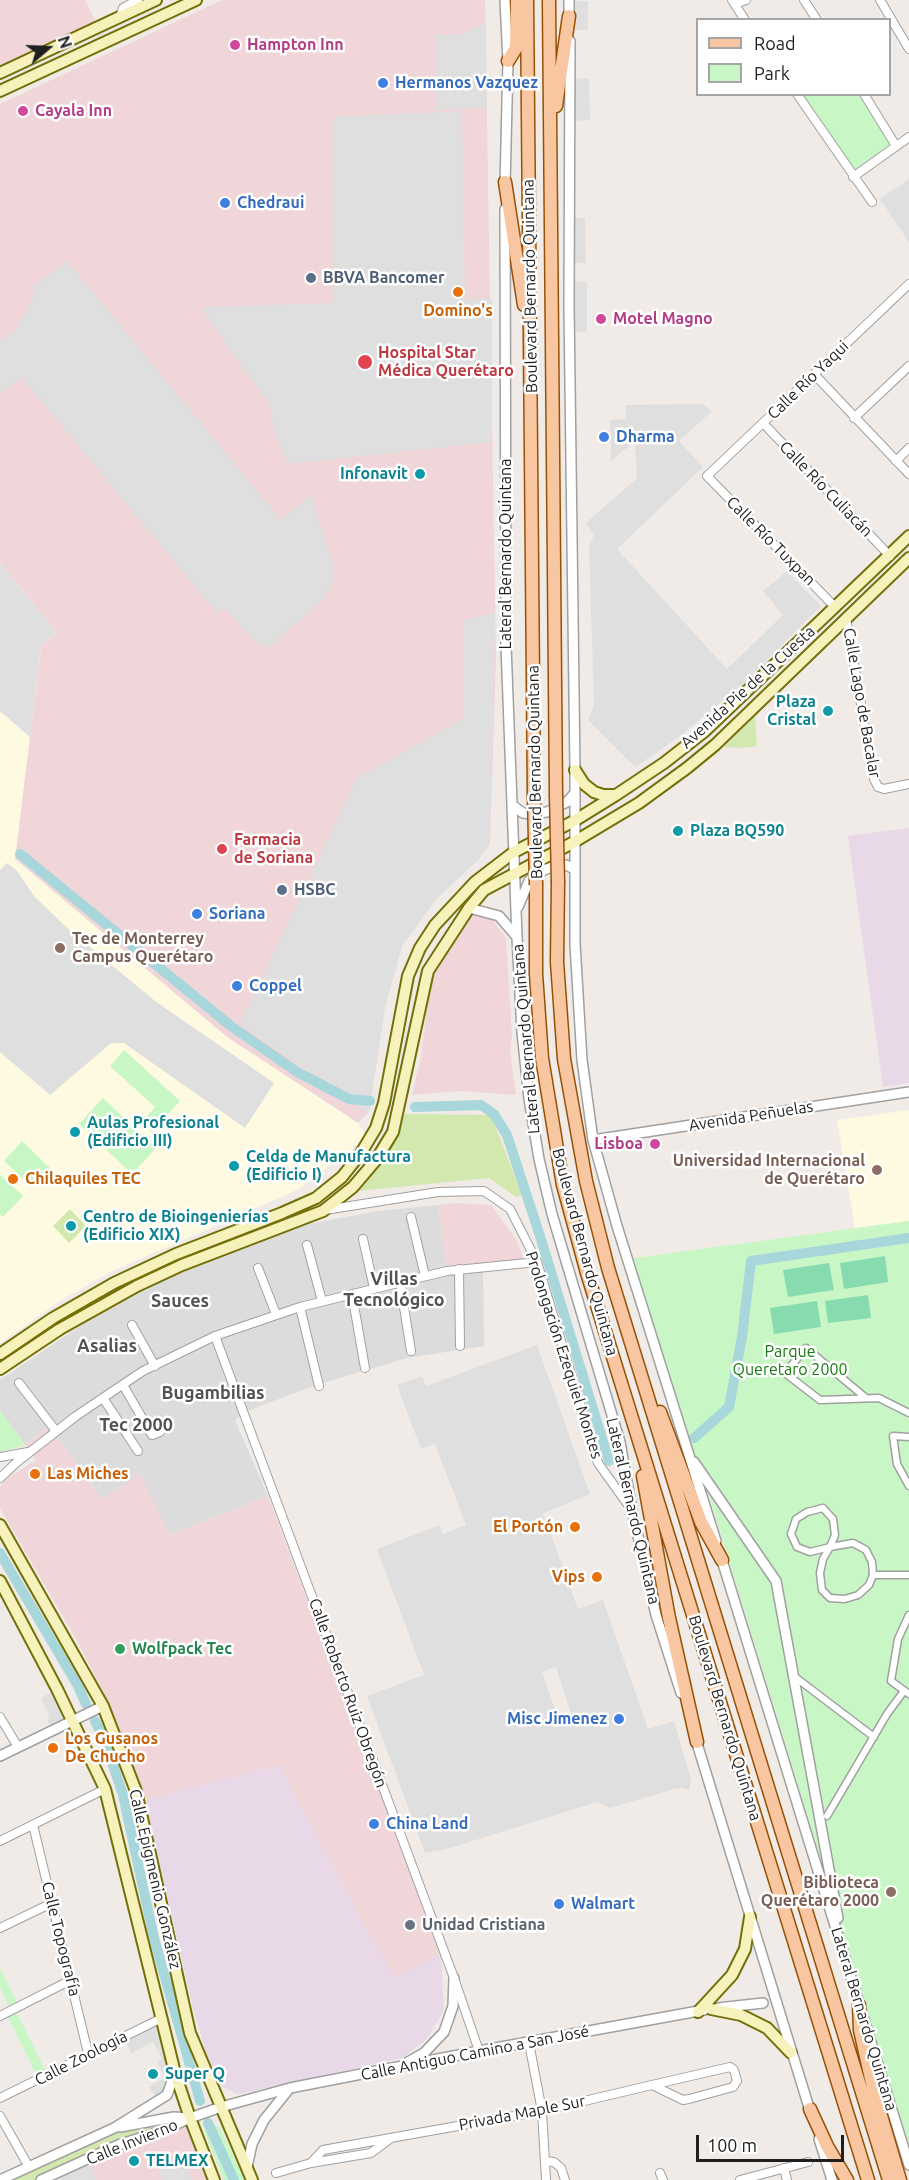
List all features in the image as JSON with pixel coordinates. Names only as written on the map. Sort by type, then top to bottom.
[{"type":"main road","points":[[0,73],[121,8],[156,0]]},
{"type":"main road","points":[[0,91],[196,0]]},
{"type":"main road","points":[[508,61],[516,48],[518,0]]},
{"type":"main road","name":"Boulevard Bernardo Quintana","points":[[527,0],[536,974],[552,1124],[564,1185],[587,1273],[633,1420],[646,1471],[868,2180]]},
{"type":"main road","name":"Boulevard Bernardo Quintana","points":[[549,0],[557,962],[564,1059],[586,1181],[608,1268],[639,1370],[665,1437],[680,1455],[823,1968],[889,2180]]},
{"type":"main road","points":[[550,143],[569,16]]},
{"type":"main road","points":[[505,182],[531,346]]},
{"type":"main road","name":"Avenida Pie de la Cuesta","points":[[514,852],[574,821],[616,795],[664,763],[705,731],[909,536]]},
{"type":"main road","name":"Avenida Pie de la Cuesta","points":[[515,873],[574,842],[639,803],[694,762],[715,745],[909,560]]},
{"type":"main road","points":[[575,770],[584,784],[594,792],[616,795]]},
{"type":"main road","points":[[0,1354],[53,1318],[114,1283],[176,1254],[282,1214],[316,1198],[342,1177],[361,1153],[376,1128],[384,1103],[408,976],[420,948],[435,926],[478,880],[514,852]]},
{"type":"main road","name":"Prolongación Ezequiel Montes","points":[[0,1370],[60,1329],[137,1286],[182,1265],[323,1210],[352,1187],[376,1160],[393,1132],[428,971],[469,908],[484,890],[515,873]]},
{"type":"main road","points":[[680,1455],[701,1522],[722,1560]]},
{"type":"main road","points":[[646,1471],[669,1618],[697,1742]]},
{"type":"main road","name":"Calle Epigmenio González","points":[[0,1525],[103,1706],[136,1791],[190,2033],[219,2108],[252,2180]]},
{"type":"main road","name":"Calle Epigmenio González","points":[[0,1581],[73,1720],[105,1789],[175,2073],[214,2180]]},
{"type":"main road","points":[[698,2012],[732,1975],[746,1949],[750,1917]]},
{"type":"main road","points":[[859,2005],[860,2030],[874,2092],[900,2180]]},
{"type":"main road","points":[[711,2009],[741,2015],[766,2028],[791,2053]]},
{"type":"main road","points":[[810,2109],[827,2146],[847,2180]]},
{"type":"street","points":[[121,8],[138,0]]},
{"type":"street","points":[[176,10],[202,0]]},
{"type":"street","name":"Lateral Bernardo Quintana","points":[[505,0],[508,61],[505,182],[506,645],[517,937],[529,1099],[539,1159],[552,1214],[620,1442],[632,1510],[656,1615],[832,2180]]},
{"type":"street","points":[[569,0],[569,306],[575,770],[574,944],[582,1060],[594,1140],[617,1226],[682,1433],[680,1455],[775,1577],[846,1964]]},
{"type":"street","points":[[744,18],[733,2],[746,0]]},
{"type":"street","points":[[804,0],[816,18]]},
{"type":"street","points":[[880,0],[891,18]]},
{"type":"street","points":[[891,19],[909,49]]},
{"type":"street","points":[[798,96],[872,202]]},
{"type":"street","points":[[865,96],[896,146]]},
{"type":"street","points":[[853,177],[909,137]]},
{"type":"street","name":"Calle Río Yaqui","points":[[707,476],[909,284]]},
{"type":"street","points":[[854,418],[909,366]]},
{"type":"street","points":[[814,374],[909,474]]},
{"type":"street","name":"Calle Río Culiacán","points":[[763,423],[890,556]]},
{"type":"street","points":[[896,461],[909,448]]},
{"type":"street","name":"Calle Río Tuxpan","points":[[707,476],[835,607]]},
{"type":"street","name":"Calle Lago de Bacalar","points":[[846,618],[874,779],[878,787],[884,789],[909,784]]},
{"type":"street","points":[[512,804],[523,813],[548,812],[567,802],[575,793]]},
{"type":"street","points":[[516,912],[529,881],[544,870],[558,865],[566,865],[574,869]]},
{"type":"street","points":[[478,880],[484,890]]},
{"type":"street","points":[[469,908],[499,916],[517,937]]},
{"type":"street","name":"Avenida Peñuelas","points":[[594,1140],[909,1092]]},
{"type":"street","name":"Prolongación Ezequiel Montes","points":[[323,1210],[438,1192],[484,1191],[510,1209],[537,1262],[598,1463],[632,1510]]},
{"type":"street","points":[[411,1217],[425,1276]]},
{"type":"street","points":[[363,1239],[374,1288]]},
{"type":"street","points":[[307,1245],[322,1301]]},
{"type":"street","points":[[0,1479],[56,1431],[103,1398],[155,1366],[215,1336],[300,1307],[425,1276],[459,1269],[537,1262]]},
{"type":"street","points":[[258,1268],[276,1314]]},
{"type":"street","points":[[459,1269],[460,1346]]},
{"type":"street","points":[[400,1282],[411,1351]]},
{"type":"street","points":[[352,1294],[365,1368]]},
{"type":"street","points":[[300,1307],[319,1386]]},
{"type":"street","points":[[132,1325],[155,1366]]},
{"type":"street","name":"Calle Roberto Ruiz Obregón","points":[[215,1336],[454,1978],[479,2051]]},
{"type":"street","points":[[866,1398],[806,1348],[784,1373],[820,1400],[879,1398],[909,1413]]},
{"type":"street","points":[[19,1383],[56,1431]]},
{"type":"street","points":[[123,1385],[152,1435],[160,1432]]},
{"type":"street","points":[[103,1398],[138,1451]]},
{"type":"street","points":[[909,1437],[893,1436],[897,1464],[909,1486]]},
{"type":"street","points":[[0,1457],[30,1452]]},
{"type":"street","points":[[830,1547],[810,1552],[797,1547],[791,1534],[795,1519],[807,1512],[823,1508],[833,1519],[835,1535],[830,1547],[824,1559],[820,1573],[822,1590],[830,1598],[845,1599],[858,1595],[868,1585],[873,1575],[872,1562],[866,1550],[852,1543],[830,1547]]},
{"type":"street","name":"Lateral Bernardo Quintana","points":[[722,1560],[909,2165]]},
{"type":"street","points":[[873,1575],[909,1575]]},
{"type":"street","points":[[827,1816],[874,1737],[906,1692],[891,1682],[898,1639],[909,1615]]},
{"type":"street","points":[[792,1675],[874,1737]]},
{"type":"street","points":[[0,1756],[103,1706]]},
{"type":"street","points":[[0,1717],[18,1747]]},
{"type":"street","points":[[0,1841],[105,1789]]},
{"type":"street","name":"Calle Topografía","points":[[33,1825],[88,2053]]},
{"type":"street","points":[[0,1928],[52,1903]]},
{"type":"street","points":[[401,2066],[424,2053],[444,2032],[453,2006],[454,1978]]},
{"type":"street","points":[[0,2016],[71,1980]]},
{"type":"street","name":"Calle Antiguo Camino a San José","points":[[192,2118],[290,2088],[711,2009],[763,2003]]},
{"type":"street","name":"Calle Zoología","points":[[0,2098],[162,2018]]},
{"type":"street","points":[[530,2043],[542,2111],[546,2180]]},
{"type":"street","name":"Privada Maple Sur","points":[[311,2163],[323,2150],[542,2111],[652,2085],[729,2067],[734,2070],[737,2081],[733,2087],[689,2100],[683,2100],[652,2085]]},
{"type":"street","points":[[114,2128],[166,2095],[175,2073]]},
{"type":"street","points":[[247,2167],[252,2144],[264,2120],[290,2088]]},
{"type":"street","points":[[0,2116],[29,2167]]},
{"type":"street","points":[[114,2128],[162,2118],[192,2118]]},
{"type":"street","name":"Calle Invierno","points":[[41,2180],[118,2145],[162,2131],[192,2118]]},
{"type":"street","name":"Calle Invierno","points":[[0,2180],[114,2128]]},
{"type":"street","name":"Privada Maple Sur","points":[[276,2173],[311,2163],[371,2153],[392,2137]]},
{"type":"street","points":[[545,2161],[554,2162],[561,2168],[565,2180]]},
{"type":"street","points":[[740,2180],[769,2176],[808,2162]]},
{"type":"street","points":[[784,2169],[787,2180]]},
{"type":"shaded area","points":[[0,0],[85,0],[98,27],[0,73]]},
{"type":"shaded area","points":[[222,0],[485,0],[496,659],[490,843],[479,859],[437,898],[402,946],[385,1007],[369,1112],[358,1123],[227,1037],[15,859],[41,645],[57,633],[0,563],[0,104]]},
{"type":"shaded area","points":[[569,1],[588,1],[588,30],[570,30]]},
{"type":"shaded area","points":[[486,22],[487,108],[435,110],[435,35],[461,34]]},
{"type":"shaded area","points":[[570,78],[589,79],[590,120],[570,121]]},
{"type":"shaded area","points":[[462,111],[465,300],[492,299],[492,442],[288,464],[275,435],[269,404],[208,319],[202,307],[334,303],[334,117]]},
{"type":"shaded area","points":[[909,179],[909,242],[880,199]]},
{"type":"shaded area","points":[[571,218],[585,218],[586,263],[571,263]]},
{"type":"shaded area","points":[[67,261],[281,520],[311,494],[334,568],[332,583],[325,598],[269,647],[258,644],[224,608],[217,613],[22,378],[0,394],[0,342],[16,329],[31,303],[34,286]]},
{"type":"shaded area","points":[[587,281],[587,332],[571,332],[571,282]]},
{"type":"shaded area","points":[[702,404],[712,411],[679,441],[703,467],[617,549],[727,669],[783,615],[763,591],[787,571],[821,606],[743,684],[675,740],[635,767],[588,720],[594,705],[589,547],[594,535],[586,523],[637,478],[635,441],[611,461],[610,420],[626,419],[626,405]]},
{"type":"shaded area","name":"Tec de Monterrey Campus Querétaro","points":[[0,563],[57,633],[41,645],[15,859],[227,1037],[358,1123],[367,1137],[299,1189],[108,1273],[60,1301],[0,1343]]},
{"type":"shaded area","points":[[0,563],[57,633],[41,645],[30,737],[0,711]]},
{"type":"shaded area","points":[[495,613],[490,843],[479,859],[437,898],[402,946],[385,1007],[369,1112],[360,1109],[240,1024],[357,778],[463,719],[464,620]]},
{"type":"shaded area","points":[[909,828],[909,1083],[883,1087],[848,836]]},
{"type":"shaded area","points":[[7,863],[17,871],[34,896],[66,927],[155,1001],[274,1083],[245,1128],[124,1043],[111,1043],[50,1095],[0,1052],[0,870]]},
{"type":"shaded area","points":[[473,914],[492,919],[506,938],[512,1035],[510,1050],[516,1095],[460,1091],[412,1095],[421,1057],[432,970],[456,931]]},
{"type":"shaded area","name":"Universidad Internacional de Querétaro","points":[[909,1110],[909,1221],[855,1228],[837,1120]]},
{"type":"shaded area","points":[[456,1203],[491,1205],[517,1241],[525,1263],[447,1271],[438,1205]]},
{"type":"shaded area","points":[[438,1205],[447,1270],[483,1266],[484,1346],[407,1358],[310,1387],[245,1412],[235,1420],[268,1496],[169,1535],[140,1474],[102,1499],[49,1426],[25,1445],[0,1410],[0,1380],[88,1321],[164,1280],[231,1252],[309,1224],[378,1211]]},
{"type":"shaded area","points":[[537,1345],[590,1494],[543,1513],[578,1609],[603,1600],[648,1729],[674,1721],[691,1780],[689,1790],[674,1789],[610,1808],[597,1802],[447,1849],[425,1853],[367,1696],[424,1675],[377,1549],[440,1525],[443,1534],[466,1525],[435,1444],[421,1449],[397,1385],[422,1376],[426,1386]],"holes":[[[556,1667],[572,1717],[559,1721],[542,1672]]]},
{"type":"shaded area","points":[[49,1426],[102,1499],[140,1474],[170,1535],[268,1496],[441,1953],[395,1978],[367,1931],[279,1765],[145,1800],[104,1693],[77,1641],[0,1508],[0,1487],[4,1481],[36,1460],[25,1445]]},
{"type":"shaded area","points":[[54,1691],[69,1719],[51,1728],[47,1720],[49,1714],[41,1698]]},
{"type":"shaded area","points":[[279,1765],[367,1931],[395,1977],[441,1953],[444,2010],[427,2039],[402,2058],[238,2094],[220,2085],[206,2052],[192,2004],[145,1800]]},
{"type":"shaded area","points":[[162,2018],[172,2084],[158,2100],[149,2087],[165,2078],[157,2062],[162,2059],[153,2042],[131,2053],[123,2036]]},
{"type":"shaded area","points":[[190,2118],[214,2180],[41,2180]]},
{"type":"shaded area","points":[[184,2161],[191,2180],[162,2180],[158,2170]]},
{"type":"shaded area","points":[[90,2162],[96,2180],[48,2180]]},
{"type":"green space","points":[[800,96],[863,96],[892,143],[852,172]]},
{"type":"green space","points":[[755,716],[757,746],[724,747]]},
{"type":"green space","points":[[124,1050],[180,1101],[152,1132],[142,1122],[155,1107],[110,1066]]},
{"type":"green space","points":[[103,1098],[156,1148],[132,1174],[79,1124]]},
{"type":"green space","points":[[405,1114],[491,1115],[522,1195],[516,1197],[489,1178],[358,1191]]},
{"type":"green space","points":[[22,1141],[50,1168],[32,1187],[4,1161]]},
{"type":"green space","points":[[0,1175],[23,1196],[3,1217],[0,1214]]},
{"type":"green space","points":[[70,1209],[86,1226],[69,1243],[53,1226]]},
{"type":"green space","name":"Parque Queretaro 2000","points":[[909,1221],[909,2164],[848,1966],[836,1908],[703,1476],[689,1455],[627,1259]]},
{"type":"green space","points":[[885,1256],[888,1282],[844,1289],[840,1263]]},
{"type":"green space","points":[[829,1263],[834,1290],[788,1297],[783,1270]]},
{"type":"green space","points":[[868,1295],[871,1318],[828,1323],[825,1301]]},
{"type":"green space","points":[[817,1301],[821,1327],[774,1334],[770,1308]]},
{"type":"green space","points":[[0,1410],[25,1445],[0,1452]]},
{"type":"green space","points":[[0,1967],[19,2007],[15,2009],[48,2076],[39,2080],[6,2013],[11,2010],[0,1988]]},
{"type":"green space","points":[[163,2123],[160,2127],[42,2180],[11,2180],[115,2131]]},
{"type":"green space","points":[[215,2125],[220,2128],[245,2180],[224,2180],[204,2131]]},
{"type":"waterway","points":[[20,854],[231,1026],[297,1072],[349,1099],[370,1101]]},
{"type":"waterway","points":[[415,1107],[481,1105],[494,1114],[507,1135],[609,1461]]},
{"type":"waterway","points":[[694,1438],[729,1407],[742,1337],[751,1261],[909,1238]]},
{"type":"waterway","points":[[0,1553],[78,1686],[86,1704]]},
{"type":"waterway","points":[[95,1721],[105,1741],[123,1795],[154,1938],[200,2101]]},
{"type":"waterway","points":[[208,2123],[234,2180]]},
{"type":"place","name":"Hampton Inn","points":[[235,45]]},
{"type":"place","name":"Hermanos Vazquez","points":[[383,83]]},
{"type":"place","name":"Cayala Inn","points":[[23,111]]},
{"type":"place","name":"Chedraui","points":[[225,203]]},
{"type":"place","name":"BBVA Bancomer","points":[[311,278]]},
{"type":"place","name":"Domino's","points":[[458,292]]},
{"type":"place","name":"Motel Magno","points":[[601,319]]},
{"type":"place","name":"Hospital Star Médica Querétaro","points":[[365,362]]},
{"type":"place","name":"Dharma","points":[[604,437]]},
{"type":"place","name":"Infonavit","points":[[420,474]]},
{"type":"place","name":"Plaza Cristal","points":[[828,711]]},
{"type":"place","name":"Plaza BQ590","points":[[678,831]]},
{"type":"place","name":"Farmacia de Soriana","points":[[222,849]]},
{"type":"place","name":"HSBC","points":[[282,890]]},
{"type":"place","name":"Soriana","points":[[197,914]]},
{"type":"place","name":"Tec de Monterrey Campus Querétaro","points":[[60,948]]},
{"type":"place","name":"Coppel","points":[[237,986]]},
{"type":"place","name":"Aulas Profesional (Edificio III)","points":[[75,1132]]},
{"type":"place","name":"Lisboa","points":[[655,1144]]},
{"type":"place","name":"Celda de Manufactura (Edificio I)","points":[[234,1166]]},
{"type":"place","name":"Universidad Internacional de Querétaro","points":[[877,1170]]},
{"type":"place","name":"Chilaquiles TEC","points":[[13,1179]]},
{"type":"place","name":"Centro de Bioingenierías (Edificio XIX)","points":[[71,1226]]},
{"type":"place","name":"Las Miches","points":[[35,1474]]},
{"type":"place","name":"El Portón","points":[[575,1527]]},
{"type":"place","name":"Vips","points":[[597,1577]]},
{"type":"place","name":"Wolfpack Tec","points":[[120,1649]]},
{"type":"place","name":"Misc Jimenez","points":[[619,1719]]},
{"type":"place","name":"Los Gusanos De Chucho","points":[[53,1748]]},
{"type":"place","name":"China Land","points":[[374,1824]]},
{"type":"place","name":"Biblioteca Querétaro 2000","points":[[891,1892]]},
{"type":"place","name":"Walmart","points":[[559,1904]]},
{"type":"place","name":"Unidad Cristiana","points":[[410,1925]]},
{"type":"place","name":"Super Q","points":[[153,2074]]},
{"type":"place","name":"TELMEX","points":[[134,2161]]},
{"type":"district","name":"Villas Tecnológico","points":[[394,1289]]},
{"type":"district","name":"Sauces","points":[[180,1301]]},
{"type":"district","name":"Asalias","points":[[107,1346]]},
{"type":"district","name":"Bugambilias","points":[[213,1393]]},
{"type":"district","name":"Tec 2000","points":[[136,1425]]}]
